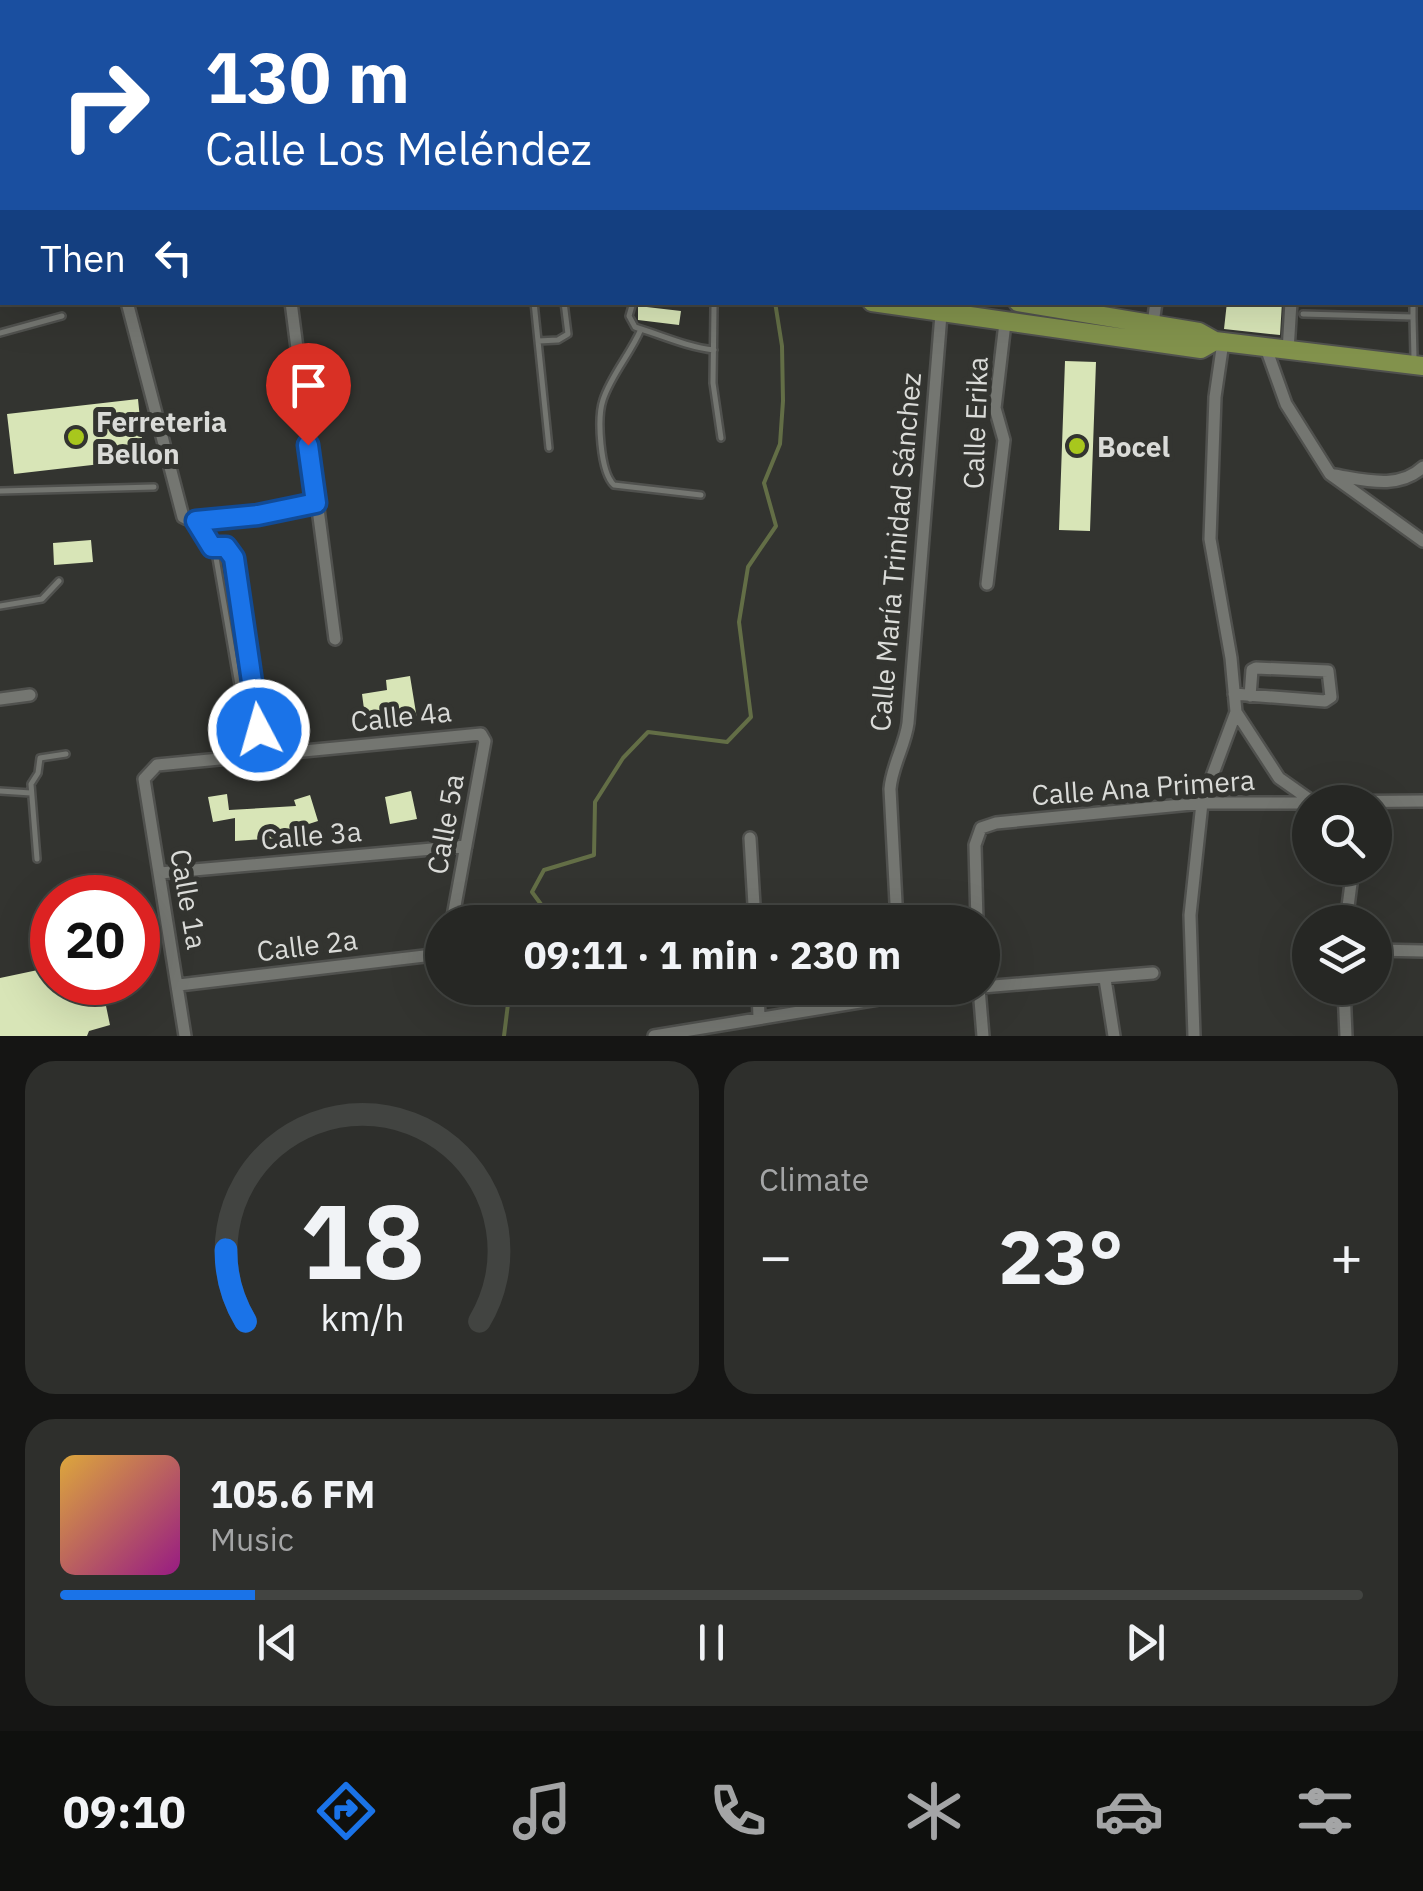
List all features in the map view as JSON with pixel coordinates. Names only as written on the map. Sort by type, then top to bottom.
[{"type":"main road","points":[[913,305],[941,307],[1005,323],[1201,349],[1219,342]]},
{"type":"main road","points":[[1056,305],[1093,308],[1200,332],[1219,342],[1418,366]]},
{"type":"street","points":[[128,305],[183,517],[196,521],[258,515],[316,503]]},
{"type":"street","points":[[291,305],[335,639]]},
{"type":"street","points":[[1152,324],[1155,305]]},
{"type":"street","points":[[1288,351],[1290,305]]},
{"type":"street","name":"Calle María Trinidad Sánchez","points":[[896,905],[891,774],[906,739],[908,723],[941,307]]},
{"type":"street","name":"Calle Erika","points":[[987,584],[1004,440],[995,408],[1005,323]]},
{"type":"street","points":[[1219,342],[1210,539],[1236,712],[1278,778],[1292,788]]},
{"type":"street","points":[[1266,348],[1286,404],[1330,474],[1423,541]]},
{"type":"street","points":[[1330,474],[1378,482],[1411,478],[1423,466]]},
{"type":"street","points":[[1234,694],[1250,696],[1325,701],[1331,697],[1330,675],[1256,668],[1252,670],[1250,696]]},
{"type":"street","points":[[0,699],[30,695]]},
{"type":"street","points":[[1194,1036],[1190,915],[1202,803],[1236,712]]},
{"type":"street","name":"Calle 4a","points":[[149,772],[157,764],[481,734]]},
{"type":"street","name":"Calle 5a","points":[[455,905],[485,741],[481,734]]},
{"type":"street","name":"Calle 1a","points":[[149,772],[144,779],[185,1036]]},
{"type":"street","name":"Calle Ana Primera","points":[[976,905],[974,845],[981,828],[996,823],[1202,803],[1292,802]]},
{"type":"street","name":"Calle Ana Primera","points":[[1392,802],[1423,802]]},
{"type":"street","points":[[750,838],[754,905]]},
{"type":"street","name":"Calle 3a","points":[[160,874],[466,846]]},
{"type":"street","points":[[1392,950],[1423,951]]},
{"type":"street","name":"Calle 2a","points":[[179,985],[425,953]]},
{"type":"street","points":[[1000,986],[1154,973]]},
{"type":"street","points":[[1105,979],[1114,1036]]},
{"type":"street","points":[[759,1005],[760,1018]]},
{"type":"street","points":[[654,1036],[841,1005]]},
{"type":"street","points":[[982,1005],[984,1036]]},
{"type":"street","points":[[1345,1005],[1346,1036]]},
{"type":"lane","points":[[534,305],[549,448]]},
{"type":"lane","points":[[538,341],[558,340],[568,334],[564,305]]},
{"type":"lane","points":[[632,305],[630,316],[635,327],[692,347],[714,350]]},
{"type":"lane","points":[[1412,305],[1418,366]]},
{"type":"lane","points":[[714,306],[713,383],[721,438]]},
{"type":"lane","points":[[1303,314],[1413,316]]},
{"type":"lane","points":[[0,333],[62,316]]},
{"type":"lane","points":[[642,329],[602,402],[603,465],[608,480],[614,485],[701,495]]},
{"type":"lane","points":[[0,492],[154,486]]},
{"type":"lane","points":[[196,521],[212,547],[246,731],[254,733],[260,722],[234,558],[226,547],[212,547]]},
{"type":"lane","points":[[0,606],[42,598],[58,581]]},
{"type":"lane","points":[[37,859],[31,792],[40,758],[66,754]]},
{"type":"lane","points":[[0,791],[31,792]]},
{"type":"building","points":[[1227,305],[1282,305],[1280,335],[1224,329]]},
{"type":"building","points":[[638,306],[681,311],[679,325],[638,320]]},
{"type":"building","name":"Bocel","points":[[1065,361],[1096,362],[1090,531],[1059,530]]},
{"type":"building","name":"Ferreteria Bellon","points":[[138,399],[144,459],[14,474],[7,414]]},
{"type":"building","points":[[91,540],[93,562],[54,565],[53,543]]},
{"type":"building","points":[[410,676],[417,719],[366,724],[362,694],[387,690],[386,680]]},
{"type":"building","points":[[411,791],[417,819],[390,824],[385,797]]},
{"type":"building","points":[[227,794],[229,810],[296,806],[294,800],[310,795],[318,821],[290,830],[291,837],[235,841],[235,818],[213,822],[208,797]]},
{"type":"building","points":[[30,972],[30,1005],[106,1005],[110,1025],[89,1031],[87,1036],[0,1036],[0,978]]},
{"type":"waterway","points":[[542,905],[532,892],[544,870],[594,855],[595,802],[623,758],[648,732],[727,742],[751,717],[739,622],[748,567],[776,526],[764,483],[780,444],[783,401],[782,346],[775,305]]},
{"type":"waterway","points":[[504,1036],[508,1005]]},
{"type":"place","name":"Ferreteria Bellon","points":[[76,437]]},
{"type":"place","name":"Bocel","points":[[1077,446]]},
{"type":"route","points":[[259,730],[234,558],[226,547],[212,547],[196,521],[258,515],[316,503],[308,445]]}]
